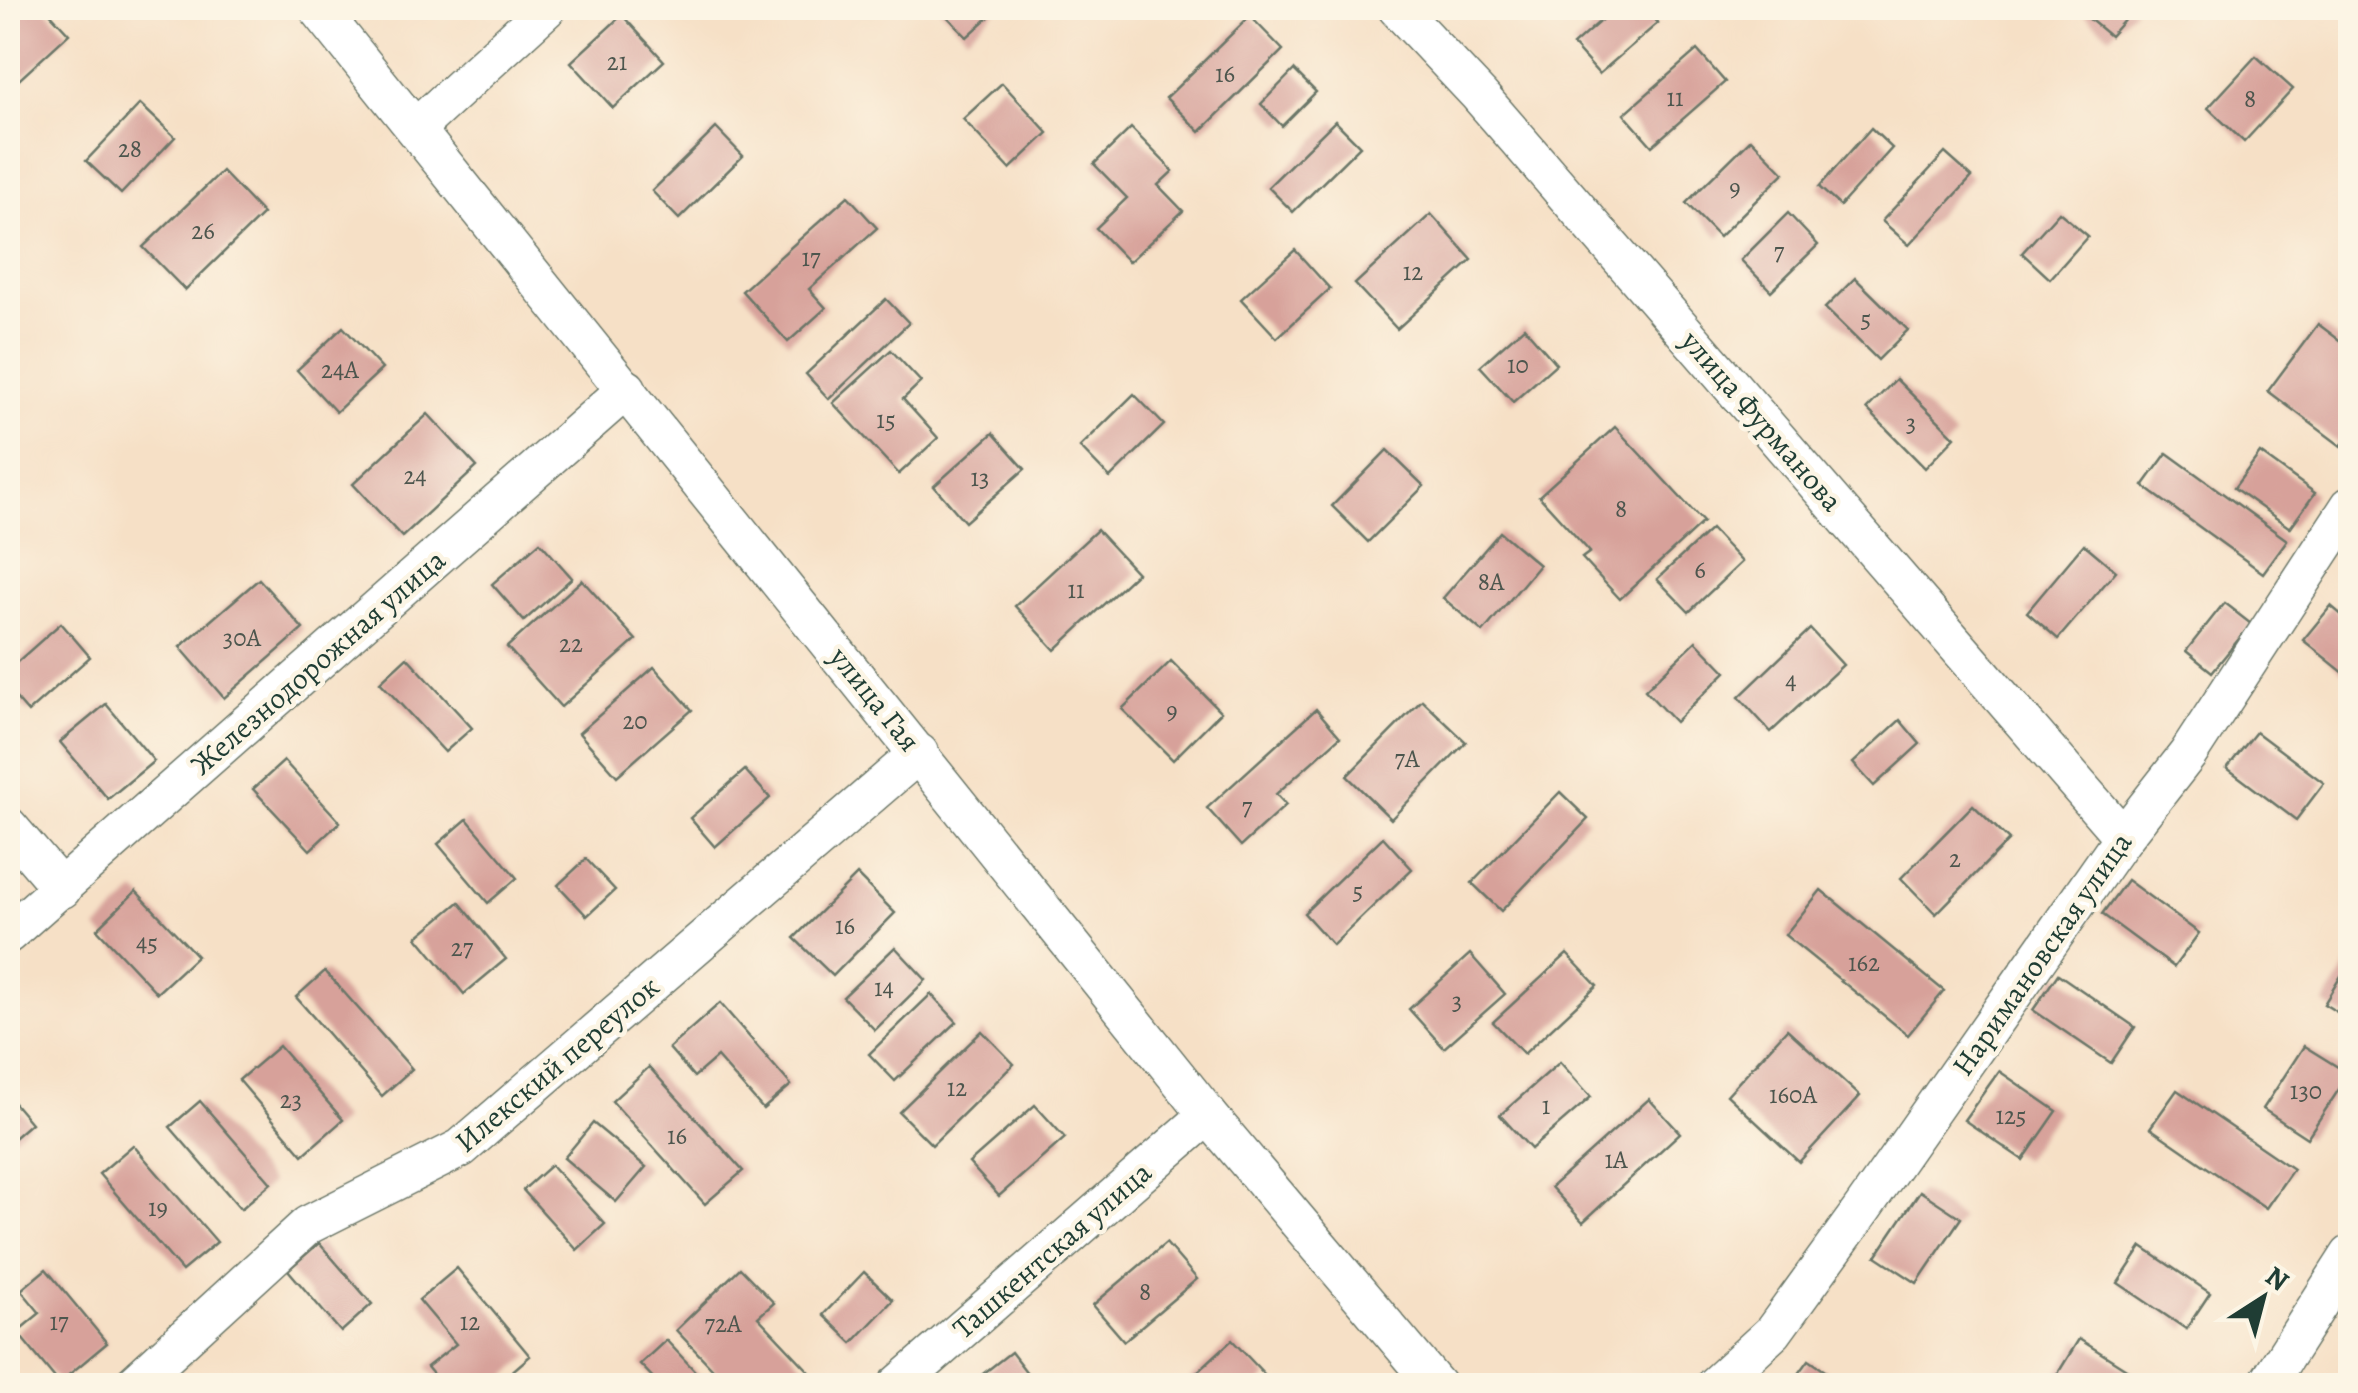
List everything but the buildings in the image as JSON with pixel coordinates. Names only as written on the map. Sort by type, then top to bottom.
[{"type":"street","name":"улица Гая","points":[[318,8],[1208,1115],[1436,1386]]},
{"type":"street","points":[[416,128],[546,8]]},
{"type":"street","name":"улица Фурманова","points":[[1397,8],[1479,95],[2123,837]]},
{"type":"street","name":"Железнодорожная улица","points":[[8,934],[627,389]]},
{"type":"street","name":"Наримановская улица","points":[[1714,1386],[1773,1332],[2123,837],[2188,754],[2350,506]]},
{"type":"street","name":"Илекский переулок","points":[[132,1386],[308,1225],[461,1148],[919,754]]},
{"type":"street","points":[[8,826],[62,888]]},
{"type":"street","name":"Ташкентская улица","points":[[897,1386],[1208,1115]]},
{"type":"street","points":[[2266,1386],[2350,1256]]}]
